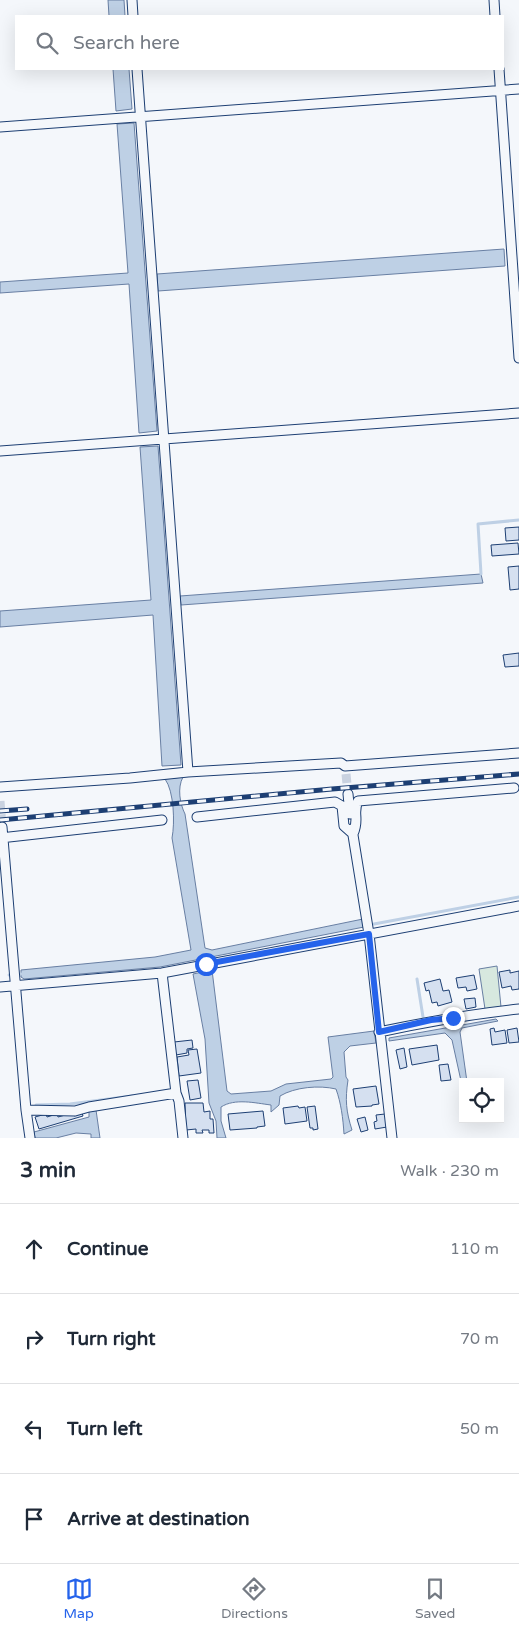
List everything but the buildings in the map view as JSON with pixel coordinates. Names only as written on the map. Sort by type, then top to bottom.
[{"type":"street","points":[[132,0],[133,15]]},
{"type":"street","points":[[494,0],[495,15]]},
{"type":"street","points":[[137,70],[188,772]]},
{"type":"street","points":[[499,70],[519,358]]},
{"type":"street","points":[[0,127],[519,89]]},
{"type":"street","points":[[0,451],[519,412]]},
{"type":"street","points":[[0,787],[130,778],[173,772],[341,763],[346,770],[519,753]]},
{"type":"street","points":[[353,834],[357,825],[355,806],[358,801],[514,788]]},
{"type":"street","points":[[348,794],[369,934],[390,1137]]},
{"type":"street","points":[[197,818],[335,802],[342,806],[344,826],[353,834]]},
{"type":"street","points":[[2,837],[162,820]]},
{"type":"street","points":[[2,828],[26,1110],[30,1135]]},
{"type":"street","points":[[0,986],[15,978],[162,973],[519,906]]},
{"type":"street","points":[[162,973],[183,1138]]},
{"type":"street","points":[[379,1032],[431,1020],[519,1009]]},
{"type":"street","points":[[26,1110],[75,1111],[176,1093]]},
{"type":"shaded area","points":[[497,966],[501,1007],[485,1009],[479,969]]},
{"type":"water","points":[[108,0],[124,0],[125,15],[109,15]]},
{"type":"water","points":[[113,70],[129,70],[132,109],[116,111]]},
{"type":"water","points":[[134,123],[157,431],[139,433],[129,284],[0,293],[0,282],[128,273],[117,124]]},
{"type":"water","points":[[504,249],[505,266],[158,291],[157,274]]},
{"type":"water","points":[[158,446],[181,765],[162,766],[153,615],[0,627],[0,611],[151,600],[140,447]]},
{"type":"water","points":[[481,574],[483,583],[181,605],[180,596]]},
{"type":"water","points":[[183,777],[180,786],[180,796],[185,814],[205,948],[212,950],[363,919],[364,927],[160,967],[24,979],[21,977],[21,970],[155,957],[191,950],[172,838],[172,799],[165,779]]},
{"type":"water","points":[[212,970],[227,1091],[231,1094],[271,1091],[286,1084],[331,1079],[333,1077],[328,1037],[374,1031],[376,1043],[350,1046],[344,1052],[346,1077],[348,1080],[348,1117],[352,1130],[344,1134],[342,1111],[336,1089],[315,1087],[300,1089],[280,1096],[279,1105],[271,1112],[271,1105],[252,1102],[232,1103],[221,1107],[221,1121],[226,1138],[217,1138],[216,1121],[209,1103],[205,1039],[193,974]]},
{"type":"water","points":[[496,1019],[498,1021],[462,1028],[460,1032],[466,1078],[460,1078],[452,1040],[445,1033],[389,1041],[389,1038]]},
{"type":"water","points":[[96,1110],[100,1138],[91,1138],[91,1134],[76,1133],[56,1138],[35,1138],[34,1132],[89,1117],[89,1111]]},
{"type":"waterway","points":[[481,574],[478,524],[519,520]]},
{"type":"waterway","points":[[374,924],[519,897]]},
{"type":"waterway","points":[[200,957],[202,972]]},
{"type":"waterway","points":[[9,975],[21,974]]},
{"type":"waterway","points":[[417,979],[423,1017]]},
{"type":"waterway","points":[[36,1105],[70,1104],[132,1096]]},
{"type":"tunnel","points":[[346,774],[348,794]]},
{"type":"tunnel","points":[[0,801],[2,827]]},
{"type":"railway","points":[[0,820],[332,789],[519,774]]},
{"type":"railway","points":[[0,811],[27,809]]},
{"type":"route","points":[[206,964],[369,934],[379,1032],[431,1020],[453,1018]]}]
